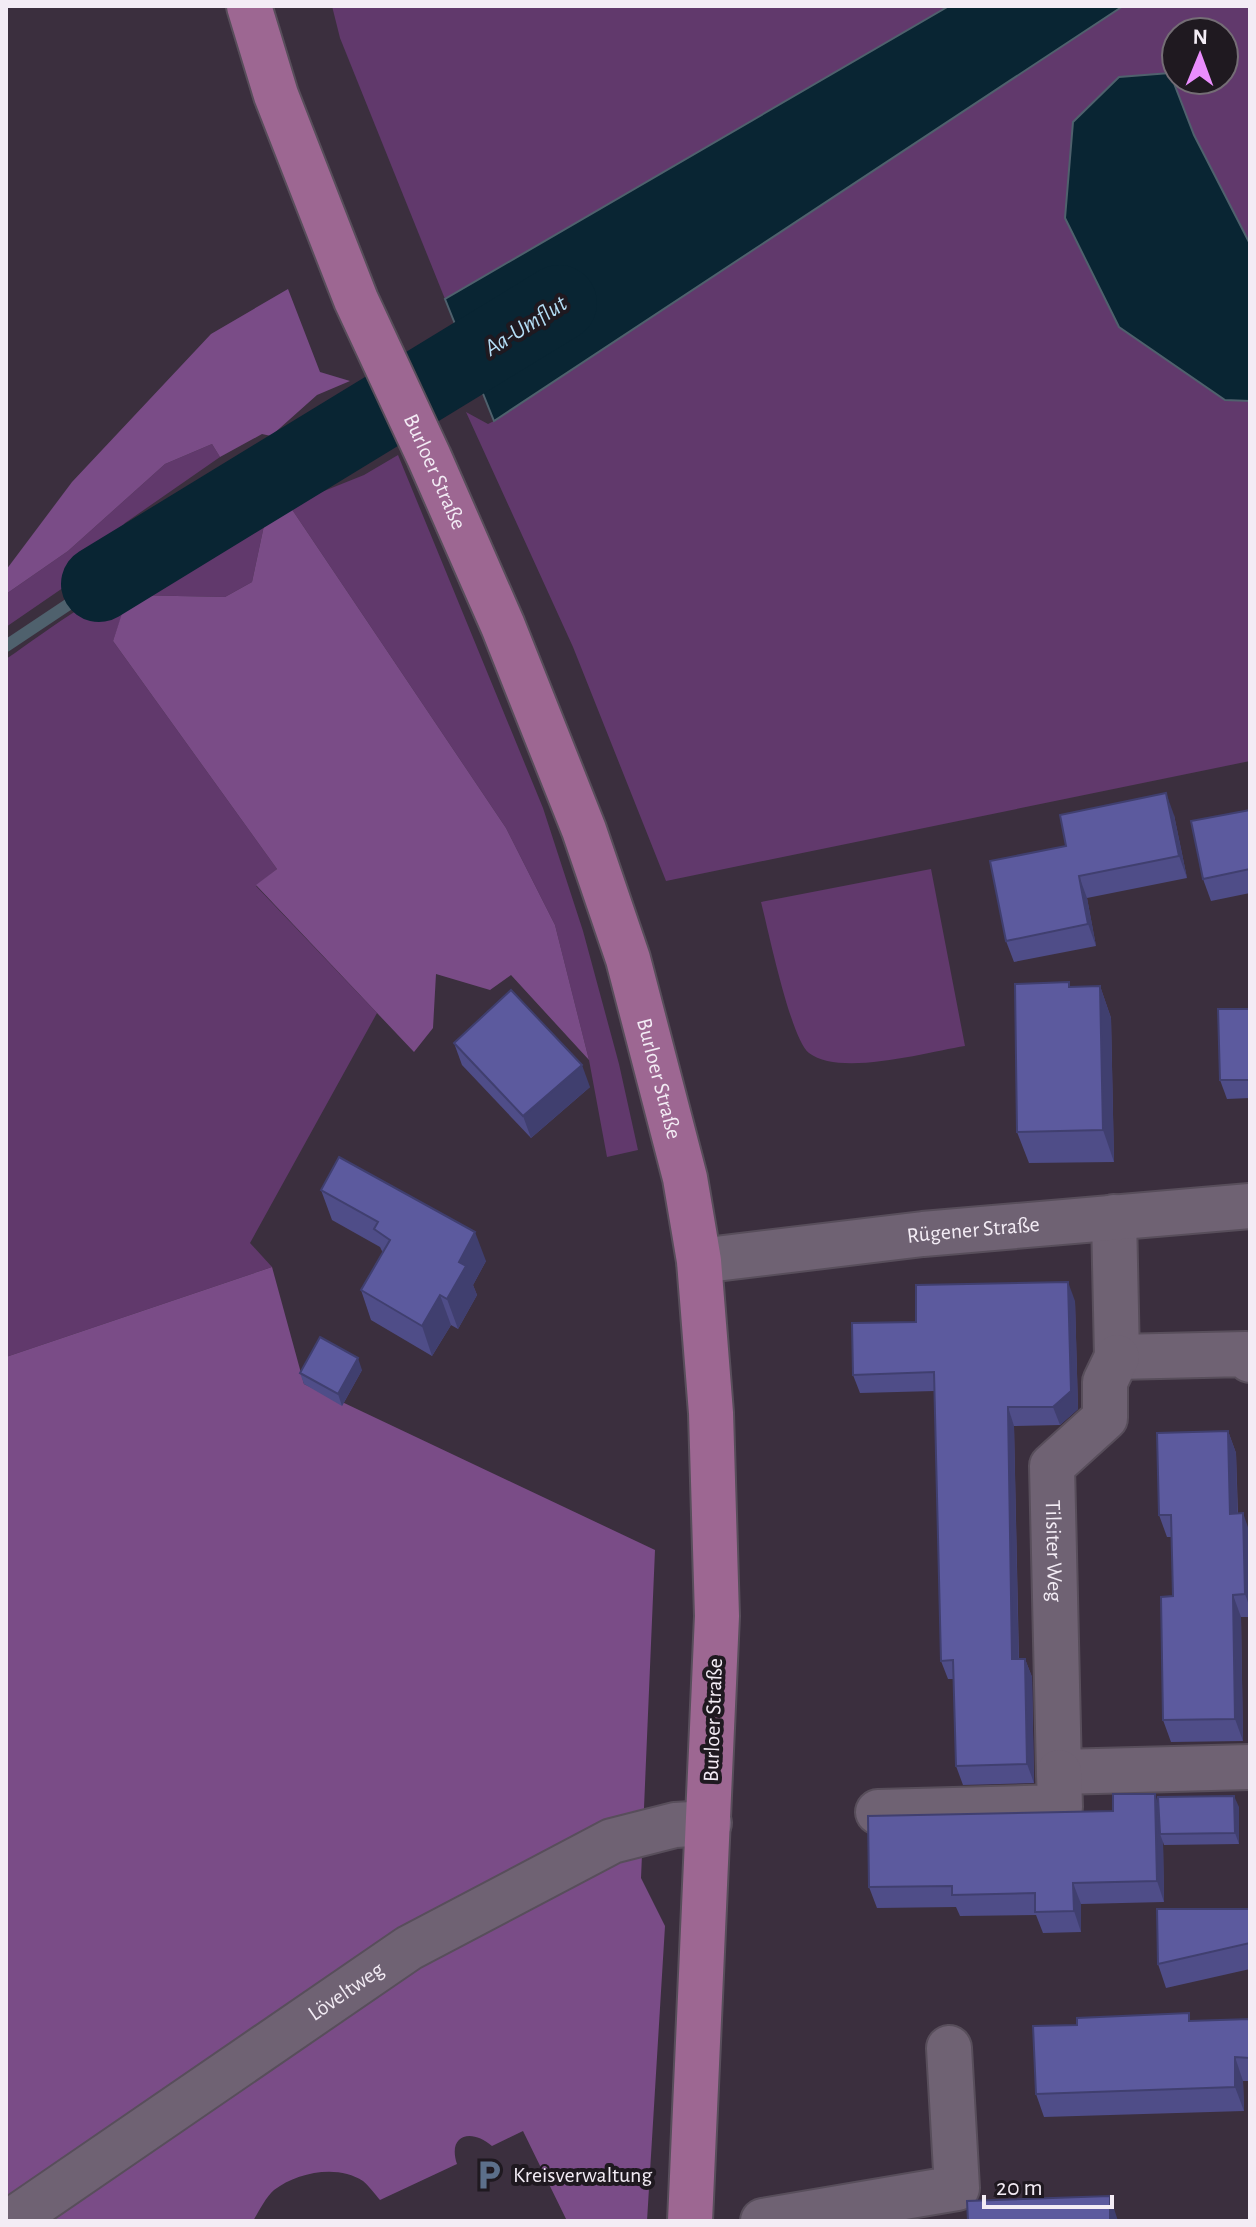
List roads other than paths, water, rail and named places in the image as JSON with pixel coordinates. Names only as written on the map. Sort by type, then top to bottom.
[{"type":"main road","name":"Burloer Straße","points":[[249,6],[276,95],[356,300],[503,626],[567,786],[618,930],[685,1178],[699,1261],[711,1413],[717,1602],[690,2221]]},
{"type":"street","name":"Rügener Straße","points":[[699,1261],[923,1234],[1250,1206]]},
{"type":"street","name":"Tilsiter Weg","points":[[878,1812],[1060,1807],[1052,1466],[1105,1418],[1105,1382],[1117,1357],[1114,1217]]},
{"type":"street","points":[[1117,1357],[1246,1354],[1250,1360]]},
{"type":"street","points":[[1059,1772],[1250,1767]]},
{"type":"street","name":"Löveltweg","points":[[11,2221],[409,1948],[612,1841],[675,1825],[709,1823]]},
{"type":"street","points":[[763,2221],[957,2188],[949,2048]]},
{"type":"street","name":"Burloer Straße","points":[[690,2221],[703,2221]]},
{"type":"water","points":[[949,6],[1123,6],[494,421],[445,299]]},
{"type":"water","points":[[1160,74],[1160,96],[1179,96],[1194,135],[1250,244],[1250,401],[1225,400],[1119,327],[1065,218],[1073,122],[1119,77]]},
{"type":"waterway","name":"Aa-Umflut","points":[[99,584],[559,303]]},
{"type":"waterway","name":"Aa-Umflut","points":[[6,646],[99,584]]},
{"type":"place","name":"Kreisverwaltung","points":[[489,2175]]}]
